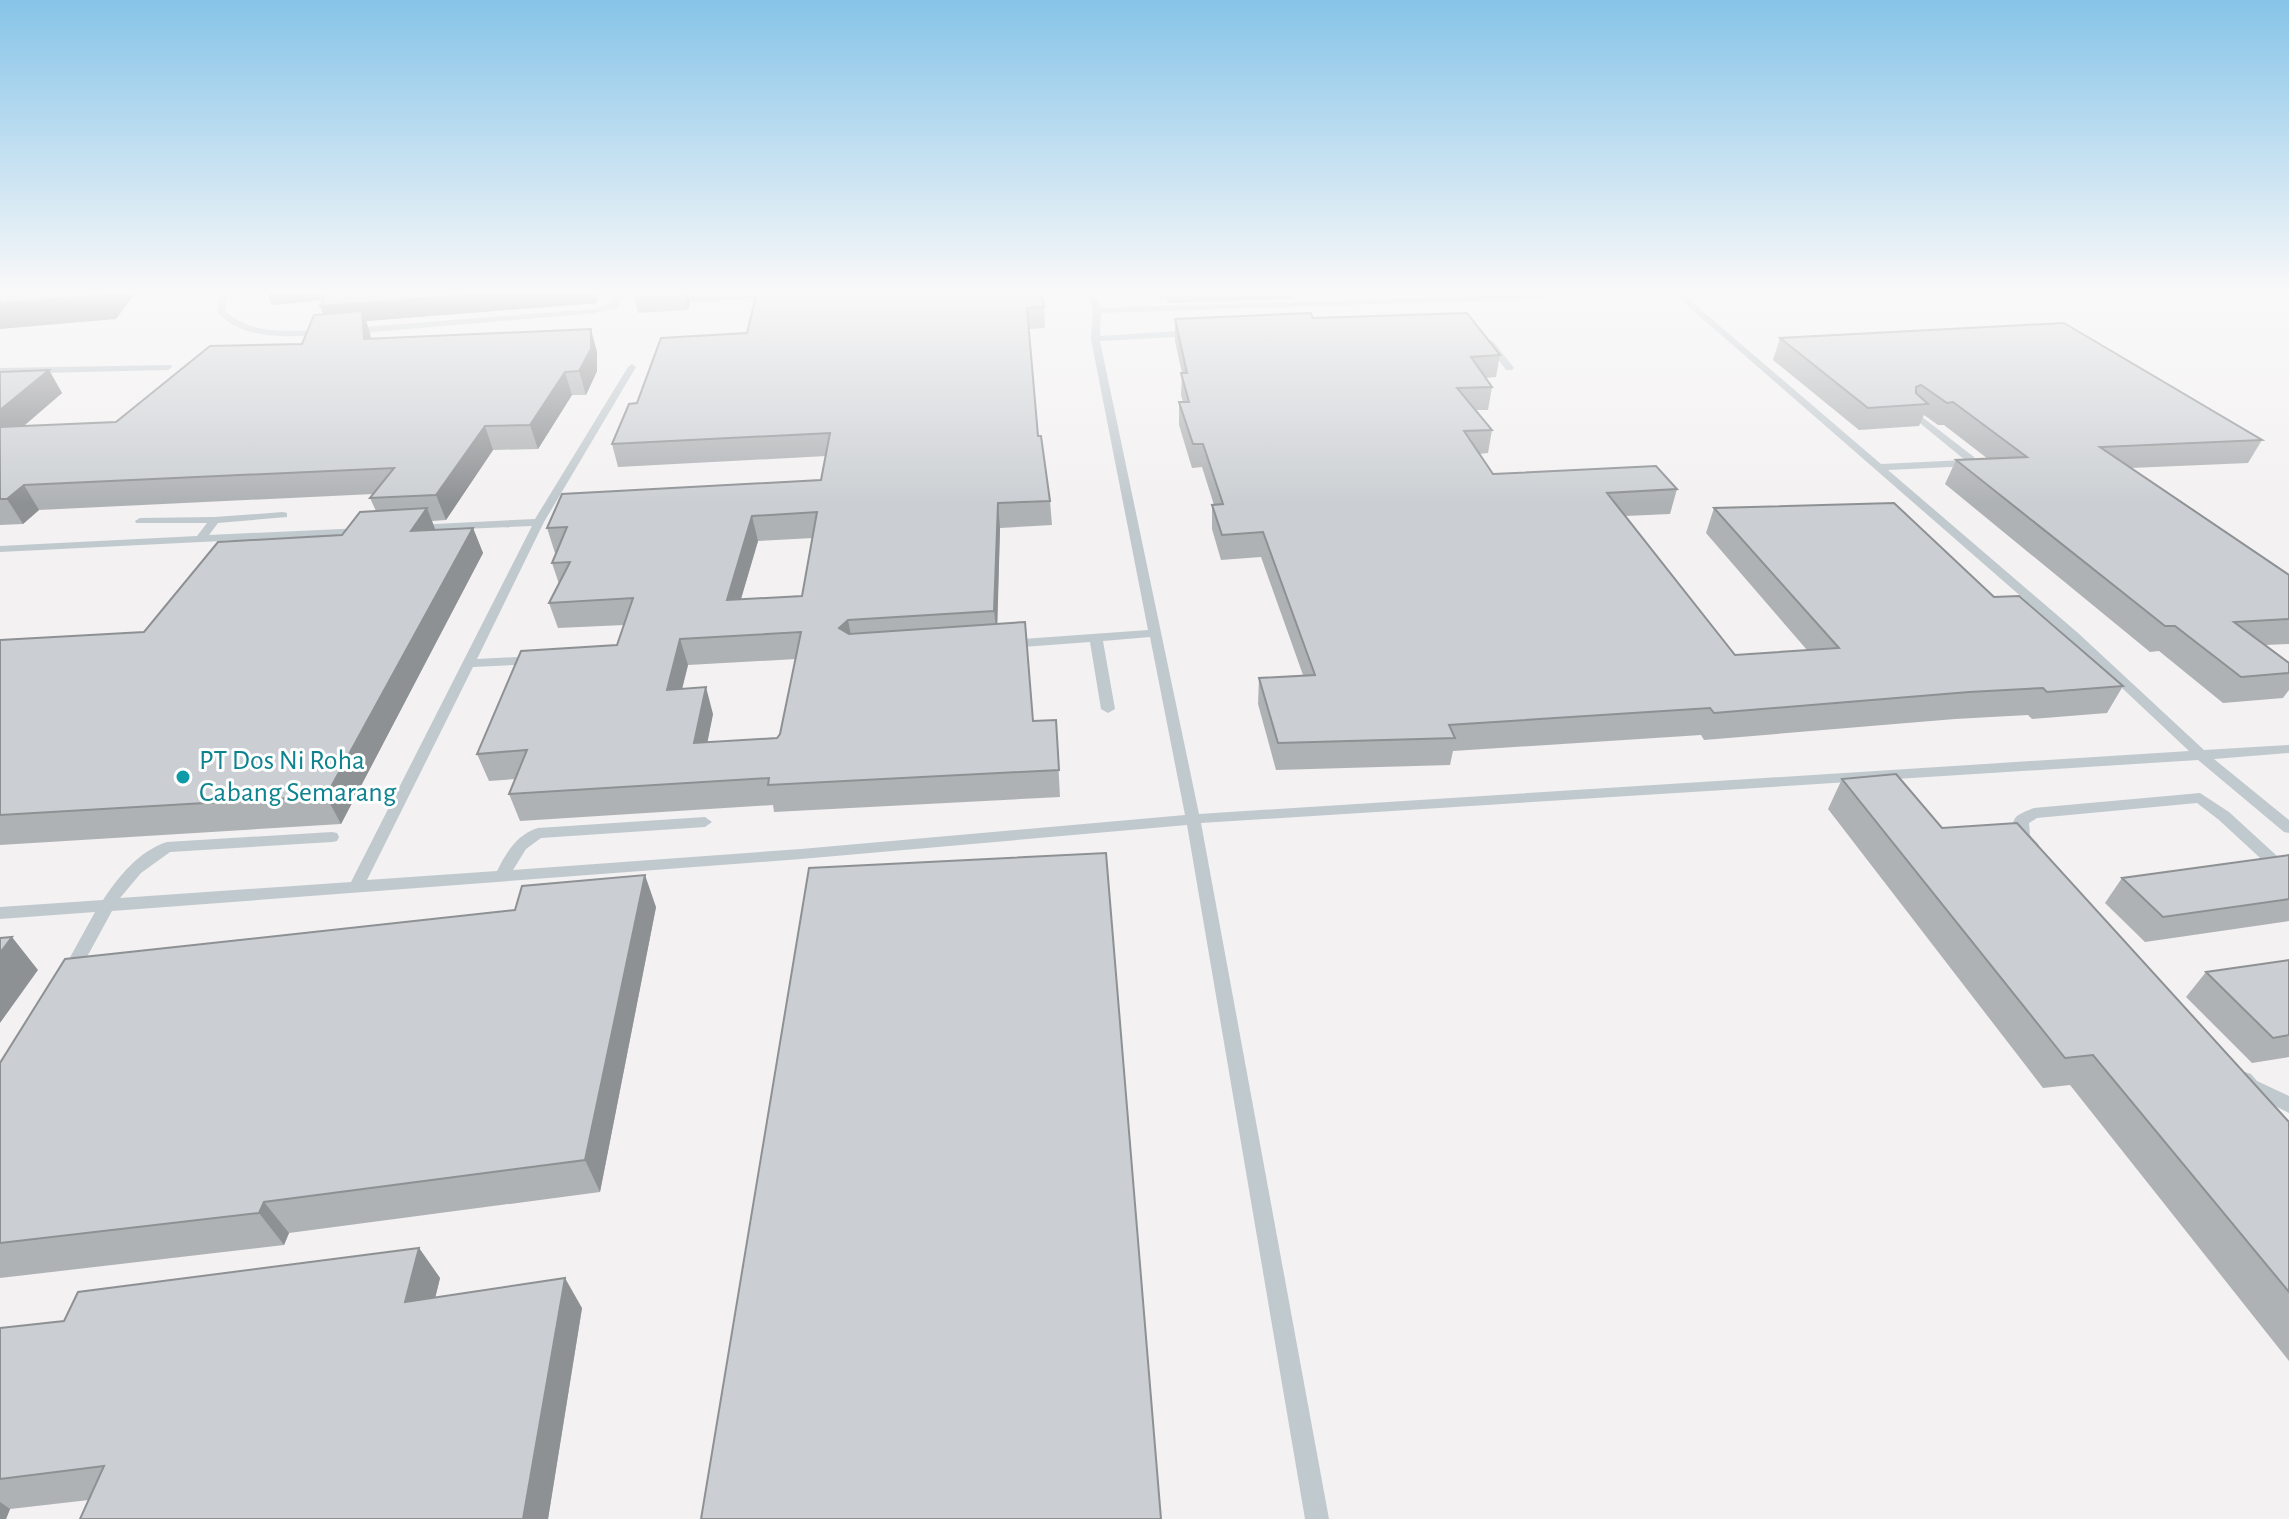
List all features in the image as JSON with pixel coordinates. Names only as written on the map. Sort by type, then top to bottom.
[{"type":"lane","points":[[1100,363],[1193,819],[1317,1519]]},
{"type":"lane","points":[[1505,363],[1509,368]]},
{"type":"lane","points":[[1759,363],[2074,636],[2201,755],[2289,828]]},
{"type":"lane","points":[[0,371],[168,367]]},
{"type":"lane","points":[[357,885],[539,522],[632,367]]},
{"type":"lane","points":[[1880,467],[1971,463],[1913,413]]},
{"type":"lane","points":[[140,521],[283,515]]},
{"type":"lane","points":[[200,539],[215,520]]},
{"type":"lane","points":[[400,529],[539,522]]},
{"type":"lane","points":[[0,549],[369,530]]},
{"type":"lane","points":[[990,645],[1155,633]]},
{"type":"lane","points":[[1096,638],[1108,709]]},
{"type":"lane","points":[[468,663],[550,659]]},
{"type":"lane","points":[[0,913],[801,854],[1193,819],[2289,749]]},
{"type":"lane","points":[[2044,859],[2023,836],[2021,821],[2034,813],[2200,798],[2289,876]]},
{"type":"lane","points":[[503,875],[516,847],[538,833],[705,822]]},
{"type":"lane","points":[[58,993],[128,874],[149,855],[167,847],[332,837]]},
{"type":"lane","points":[[2230,1063],[2251,1086],[2289,1105]]},
{"type":"building","points":[[189,363],[583,363],[579,371],[565,372],[530,425],[485,426],[436,495],[370,498],[394,468],[24,485],[7,499],[0,499],[0,427],[116,422]]},
{"type":"building","points":[[652,363],[1032,363],[1038,436],[1041,436],[1050,501],[998,503],[994,611],[848,620],[839,628],[849,634],[1025,622],[1033,721],[1056,720],[1059,770],[768,785],[769,778],[509,794],[527,750],[477,754],[521,651],[617,645],[633,598],[549,603],[570,562],[552,563],[567,527],[547,528],[562,494],[821,480],[830,433],[612,444],[629,404],[637,403]],"holes":[[[817,512],[802,596],[727,600],[752,516]],[[801,632],[777,738],[694,743],[706,687],[667,690],[680,639]]]},
{"type":"building","points":[[1185,363],[1475,363],[1492,387],[1457,388],[1492,430],[1464,431],[1493,474],[1656,466],[1677,489],[1607,493],[1735,655],[1839,648],[1714,508],[1894,503],[1994,597],[2019,596],[2123,686],[2047,692],[2043,688],[1969,692],[1714,713],[1710,708],[1449,725],[1455,738],[1278,743],[1259,678],[1315,675],[1263,532],[1222,535],[1212,505],[1223,504],[1203,444],[1193,444],[1179,402],[1189,402],[1181,373],[1187,373]]},
{"type":"building","points":[[1811,363],[2132,363],[2262,440],[2100,447],[2289,575],[2289,619],[2234,622],[2289,663],[2289,673],[2241,677],[2175,626],[2165,626],[1956,460],[2027,457],[1953,402],[1947,403],[1921,385],[1916,387],[1916,393],[1928,404],[1868,408]]},
{"type":"building","points":[[49,370],[0,410],[0,372]]},
{"type":"building","points":[[427,508],[411,531],[473,528],[326,796],[0,815],[0,640],[144,632],[218,542],[342,535],[360,512]]},
{"type":"building","points":[[1896,774],[1942,828],[2017,823],[2289,1122],[2289,1292],[2093,1055],[2065,1058],[1842,779]]},
{"type":"building","points":[[1106,853],[1161,1519],[701,1519],[809,868]]},
{"type":"building","points":[[2289,855],[2289,899],[2163,917],[2122,878]]},
{"type":"building","points":[[645,875],[585,1160],[264,1202],[259,1213],[0,1243],[0,1063],[65,959],[515,910],[522,886]]},
{"type":"building","points":[[12,937],[0,953],[0,938]]},
{"type":"building","points":[[2289,960],[2289,1035],[2273,1038],[2206,972]]},
{"type":"building","points":[[419,1248],[405,1302],[565,1278],[523,1519],[80,1519],[104,1466],[0,1479],[0,1328],[64,1321],[78,1292]]},
{"type":"place","name":"PT Dos Ni Roha Cabang Semarang","points":[[183,777]]}]
